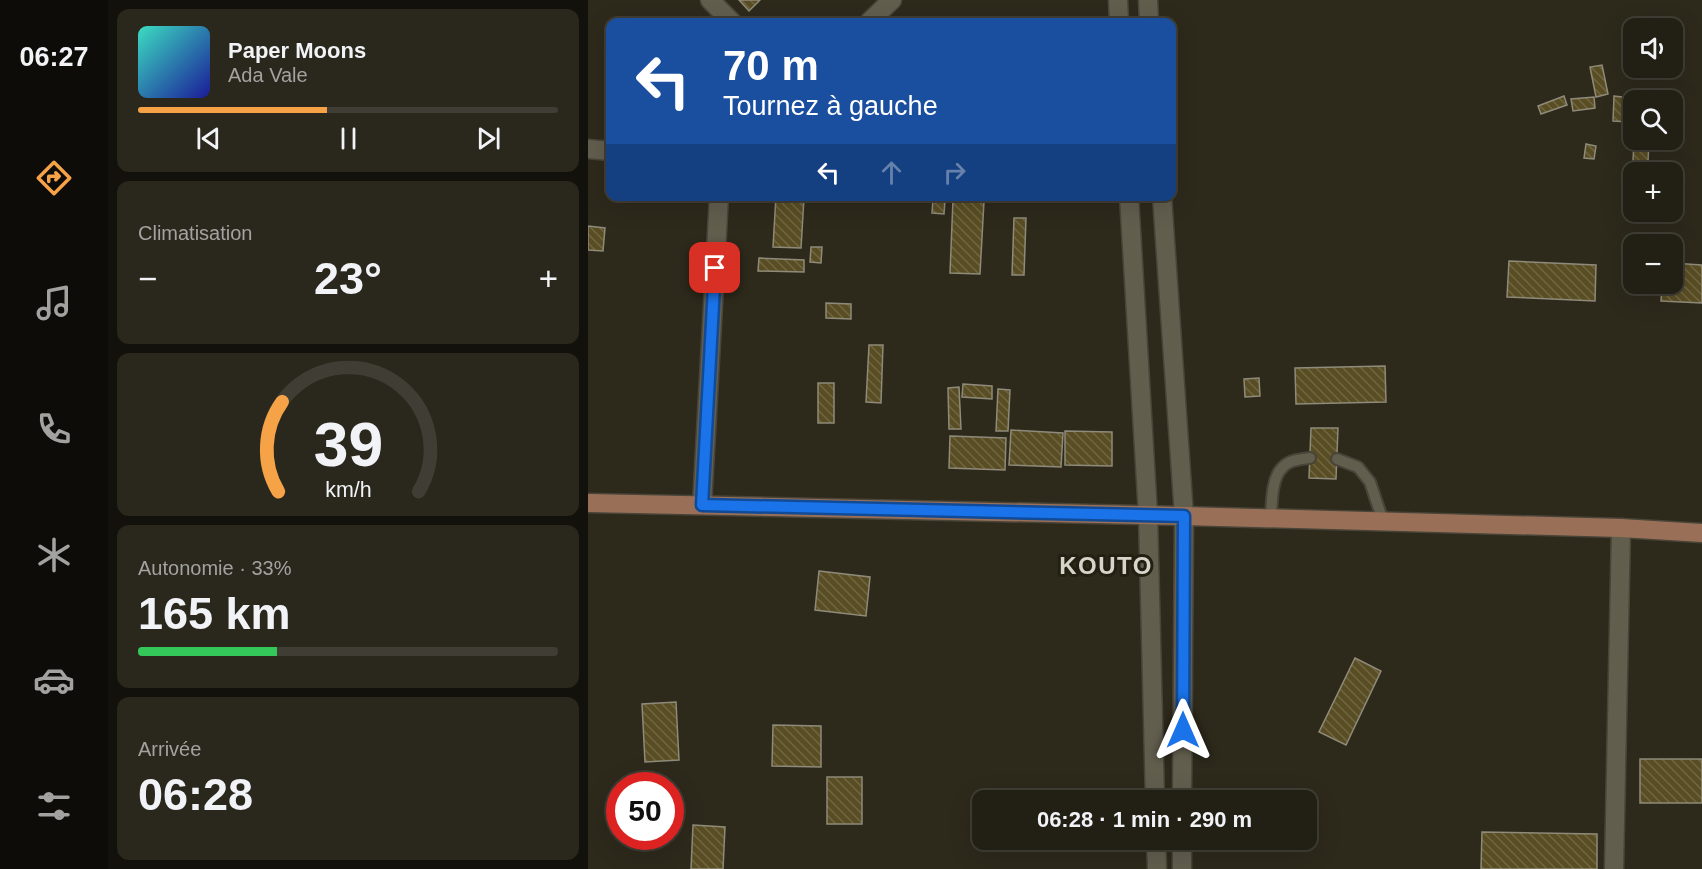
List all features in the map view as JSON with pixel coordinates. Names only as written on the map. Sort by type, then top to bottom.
[{"type":"main road","points":[[710,0],[728,18]]},
{"type":"main road","points":[[873,18],[892,0]]},
{"type":"main road","points":[[1118,0],[1119,18]]},
{"type":"main road","points":[[1148,0],[1149,18]]},
{"type":"main road","points":[[588,148],[606,150]]},
{"type":"main road","points":[[702,505],[719,201]]},
{"type":"main road","points":[[1130,201],[1148,515],[1155,790]]},
{"type":"main road","points":[[1162,201],[1184,516],[1182,790]]},
{"type":"main road","points":[[588,503],[1383,521],[1621,528],[1702,533]]},
{"type":"main road","points":[[1614,869],[1621,528]]},
{"type":"main road","points":[[1156,850],[1156,869]]},
{"type":"main road","points":[[1182,850],[1182,869]]},
{"type":"lane","points":[[1271,518],[1275,482],[1282,466],[1294,460],[1310,458]]},
{"type":"lane","points":[[1337,459],[1358,467],[1370,482],[1383,521]]},
{"type":"building","points":[[739,0],[760,0],[749,11]]},
{"type":"building","points":[[1602,65],[1608,94],[1596,97],[1590,67]]},
{"type":"building","points":[[1564,96],[1567,105],[1541,114],[1538,106]]},
{"type":"building","points":[[1614,96],[1623,97],[1623,122],[1613,121]]},
{"type":"building","points":[[1594,97],[1595,108],[1573,111],[1571,99]]},
{"type":"building","points":[[1586,144],[1596,146],[1594,159],[1584,158]]},
{"type":"building","points":[[1634,150],[1649,150],[1648,162],[1633,161]]},
{"type":"building","points":[[776,201],[804,201],[801,248],[773,247]]},
{"type":"building","points":[[933,201],[945,201],[944,214],[932,213]]},
{"type":"building","points":[[953,201],[984,201],[980,274],[950,273]]},
{"type":"building","points":[[1014,218],[1026,218],[1024,275],[1012,275]]},
{"type":"building","points":[[588,226],[605,228],[603,251],[588,250]]},
{"type":"building","points":[[811,247],[822,247],[821,263],[810,262]]},
{"type":"building","points":[[759,258],[804,260],[804,272],[758,271]]},
{"type":"building","points":[[1509,261],[1596,265],[1595,301],[1507,297]]},
{"type":"building","points":[[1683,264],[1702,265],[1702,303],[1661,301],[1661,294],[1683,294]]},
{"type":"building","points":[[826,303],[851,304],[851,319],[826,318]]},
{"type":"building","points":[[869,345],[883,345],[881,403],[866,402]]},
{"type":"building","points":[[1385,366],[1386,402],[1296,404],[1295,368]]},
{"type":"building","points":[[1259,378],[1260,396],[1245,397],[1244,379]]},
{"type":"building","points":[[818,383],[834,383],[834,423],[818,423]]},
{"type":"building","points":[[963,384],[992,386],[992,399],[962,397]]},
{"type":"building","points":[[959,387],[961,429],[949,429],[948,388]]},
{"type":"building","points":[[998,389],[1010,390],[1008,431],[996,431]]},
{"type":"building","points":[[1311,428],[1338,428],[1336,479],[1309,478]]},
{"type":"building","points":[[1011,430],[1063,433],[1061,467],[1009,465]]},
{"type":"building","points":[[1065,431],[1112,432],[1112,466],[1065,465]]},
{"type":"building","points":[[950,436],[1006,438],[1005,470],[949,468]]},
{"type":"building","points":[[819,571],[870,577],[866,616],[815,610]]},
{"type":"building","points":[[1355,658],[1381,671],[1346,745],[1319,732]]},
{"type":"building","points":[[676,702],[679,760],[645,762],[642,704]]},
{"type":"building","points":[[773,725],[821,726],[821,767],[772,766]]},
{"type":"building","points":[[1640,759],[1702,759],[1702,803],[1640,803]]},
{"type":"building","points":[[827,777],[862,777],[862,824],[827,824]]},
{"type":"building","points":[[693,825],[725,827],[723,869],[691,869]]},
{"type":"building","points":[[1482,832],[1597,834],[1597,869],[1481,869]]},
{"type":"district","name":"KOUTO","points":[[1106,565]]},
{"type":"route","points":[[715,268],[702,505],[1184,516],[1183,730]]}]
